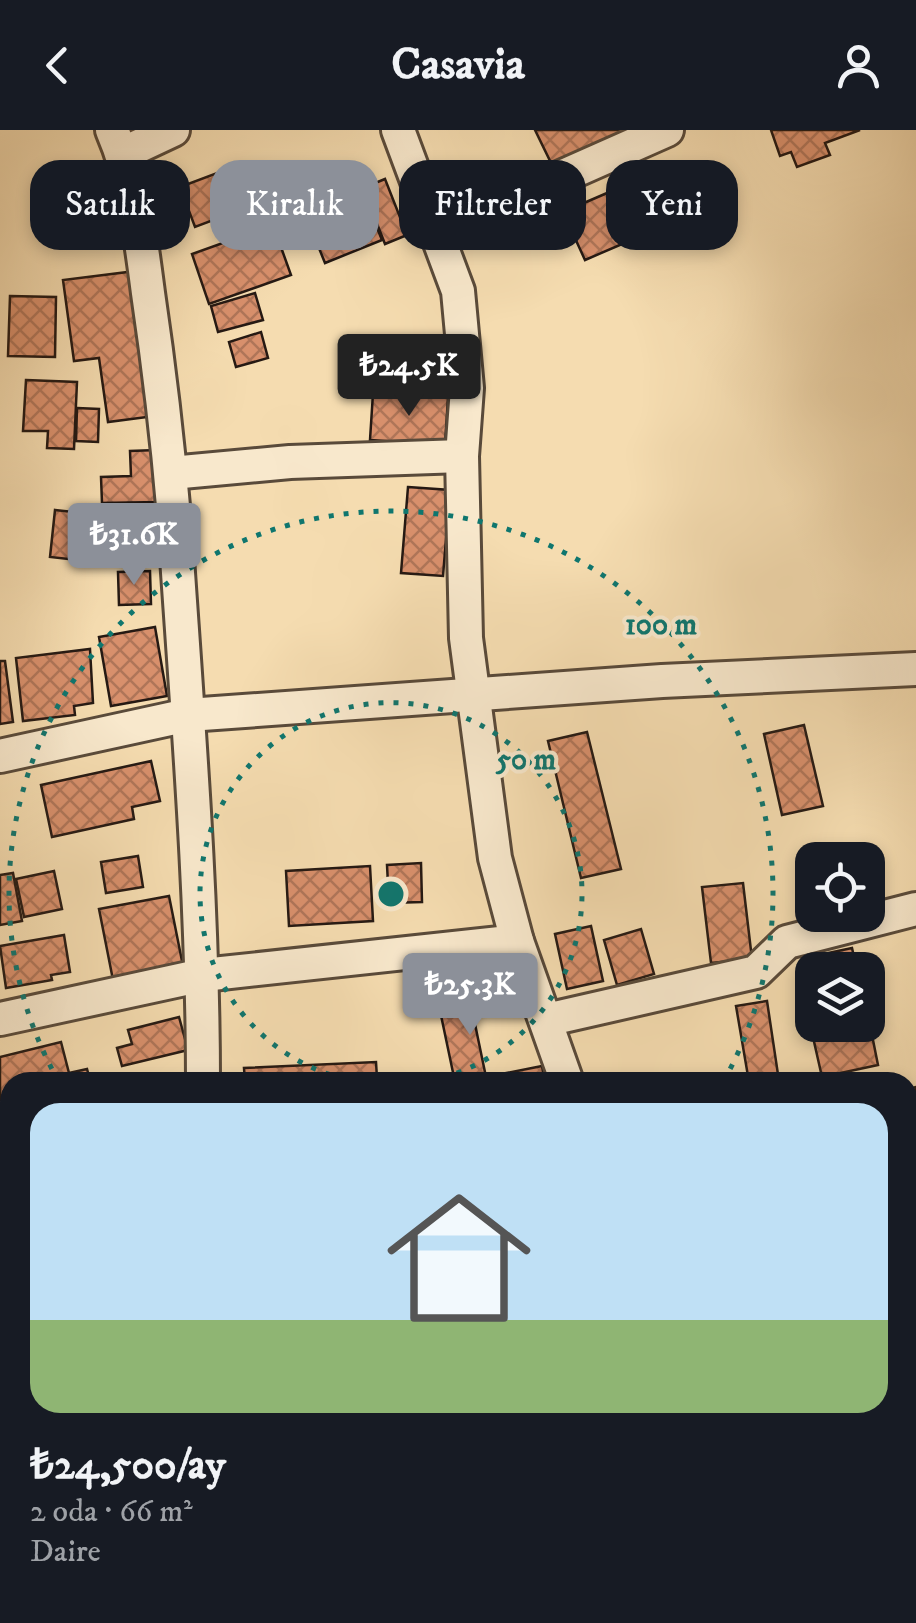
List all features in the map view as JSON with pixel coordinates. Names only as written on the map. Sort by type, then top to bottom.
[{"type":"street","points":[[173,130],[117,142],[141,244],[166,412],[203,975],[203,1072]]},
{"type":"street","points":[[398,130],[409,160]]},
{"type":"street","points":[[586,166],[667,130]]},
{"type":"street","points":[[443,250],[458,292],[468,388],[462,456],[466,638],[494,858],[517,941],[564,1072]]},
{"type":"street","points":[[171,473],[290,462],[462,456]]},
{"type":"street","points":[[0,756],[188,715],[472,693],[916,670]]},
{"type":"street","points":[[546,1020],[756,972],[787,942],[916,910]]},
{"type":"street","points":[[0,1019],[203,975],[517,941]]},
{"type":"building","points":[[535,130],[625,130],[628,137],[579,160],[550,160]]},
{"type":"building","points":[[771,130],[860,130],[825,143],[830,155],[797,167],[791,152],[780,156]]},
{"type":"building","points":[[210,176],[210,221],[195,227],[190,214],[190,183]]},
{"type":"building","points":[[385,179],[399,215],[399,238],[385,244],[379,229],[379,181]]},
{"type":"building","points":[[606,193],[608,250],[585,260],[580,250],[586,250],[586,202]]},
{"type":"building","points":[[210,248],[282,250],[291,275],[209,304],[192,254]]},
{"type":"building","points":[[320,250],[357,250],[325,263]]},
{"type":"building","points":[[136,271],[155,416],[108,422],[99,358],[74,361],[63,280]]},
{"type":"building","points":[[255,293],[263,320],[218,332],[211,306]]},
{"type":"building","points":[[10,296],[56,297],[55,357],[8,356]]},
{"type":"building","points":[[261,332],[268,358],[236,367],[229,342]]},
{"type":"building","points":[[26,380],[77,382],[74,449],[47,448],[48,431],[23,431]]},
{"type":"building","points":[[373,393],[448,398],[445,445],[370,440]]},
{"type":"building","points":[[77,408],[99,409],[98,442],[76,441]]},
{"type":"building","points":[[157,450],[159,502],[102,503],[101,477],[131,476],[130,451]]},
{"type":"building","points":[[408,487],[450,490],[443,576],[401,573]]},
{"type":"building","points":[[55,510],[110,516],[105,563],[50,557]]},
{"type":"building","points":[[150,571],[151,604],[119,605],[118,572]]},
{"type":"building","points":[[155,627],[167,696],[111,706],[99,637]]},
{"type":"building","points":[[90,649],[93,703],[74,706],[75,715],[23,721],[16,658]]},
{"type":"building","points":[[0,661],[5,661],[13,722],[0,724]]},
{"type":"building","points":[[804,725],[823,806],[782,815],[764,734]]},
{"type":"building","points":[[587,732],[621,869],[581,878],[548,741]]},
{"type":"building","points":[[151,761],[160,801],[132,807],[134,819],[52,837],[41,785]]},
{"type":"building","points":[[138,856],[143,887],[106,893],[101,862]]},
{"type":"building","points":[[421,863],[422,902],[389,903],[387,865]]},
{"type":"building","points":[[370,866],[373,921],[289,926],[286,871]]},
{"type":"building","points":[[54,871],[62,909],[24,917],[16,879]]},
{"type":"building","points":[[13,873],[22,921],[0,925],[0,875]]},
{"type":"building","points":[[743,883],[752,959],[711,963],[702,887]]},
{"type":"building","points":[[169,896],[184,971],[114,985],[99,909]]},
{"type":"building","points":[[591,926],[603,981],[567,989],[555,934]]},
{"type":"building","points":[[641,929],[654,974],[617,985],[604,940]]},
{"type":"building","points":[[64,935],[70,972],[51,975],[52,980],[6,988],[0,946]]},
{"type":"building","points":[[465,976],[485,1072],[453,1072],[434,982]]},
{"type":"building","points":[[767,1001],[778,1072],[747,1072],[736,1006]]},
{"type":"building","points":[[179,1017],[188,1050],[122,1066],[117,1048],[132,1044],[128,1030]]},
{"type":"building","points":[[61,1042],[69,1072],[0,1072],[0,1057]]},
{"type":"building","points":[[814,1042],[873,1042],[878,1065],[821,1072]]},
{"type":"building","points":[[376,1062],[377,1072],[244,1072],[244,1068]]},
{"type":"building","points":[[542,1066],[543,1072],[511,1072]]}]
